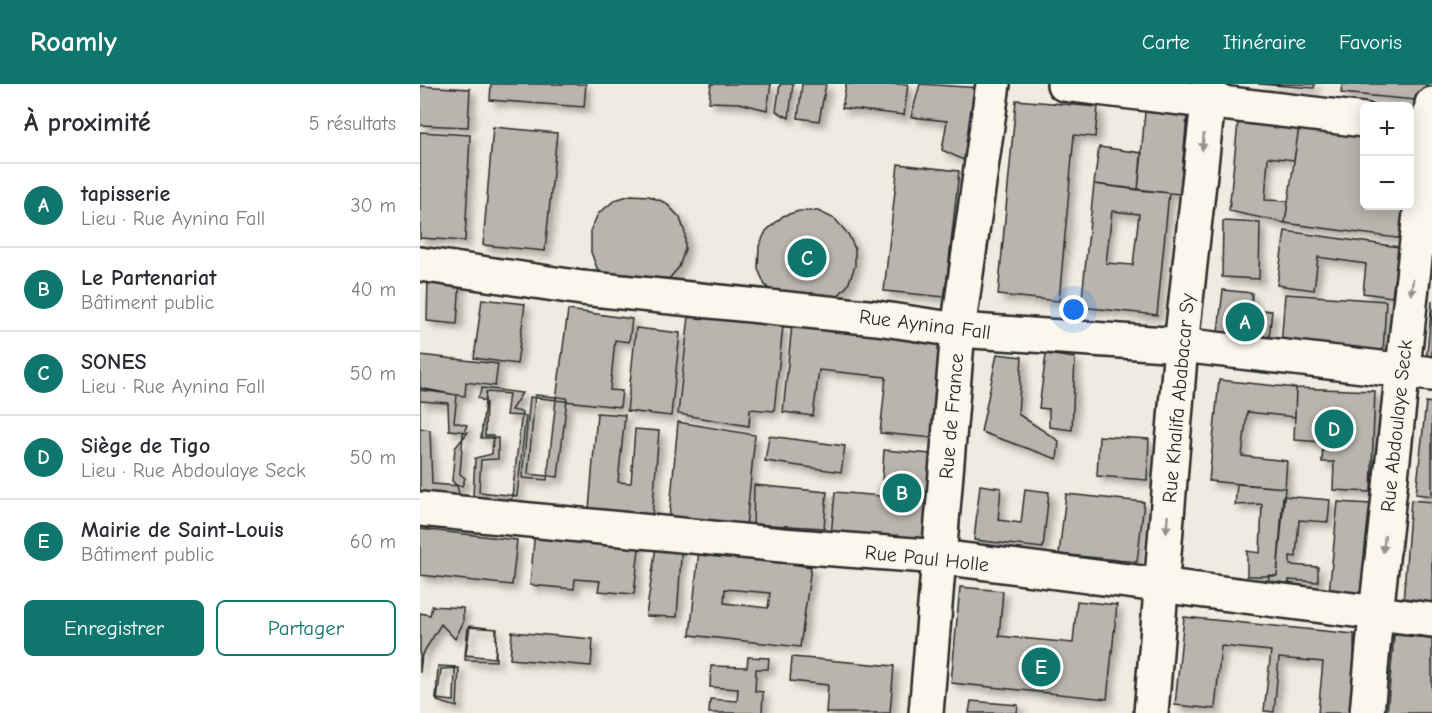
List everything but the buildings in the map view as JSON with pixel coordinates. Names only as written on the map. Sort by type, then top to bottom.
[{"type":"street","name":"Rue de France","points":[[926,713],[958,330],[993,84]]},
{"type":"street","points":[[1064,84],[1209,93],[1360,119]]},
{"type":"street","name":"Rue Khalifa Ababacar Sy","points":[[1151,713],[1181,345],[1209,93]]},
{"type":"street","name":"Rue Abdoulaye Seck","points":[[1367,713],[1376,614],[1417,372],[1426,122]]},
{"type":"street","name":"Rue Aynina Fall","points":[[420,264],[582,288],[877,318],[958,330],[1181,345],[1417,372]]},
{"type":"street","name":"Rue Paul Holle","points":[[420,509],[770,544],[940,558],[1432,620]]},
{"type":"place","name":"SONES","points":[[807,258]]},
{"type":"place","name":"tapisserie","points":[[1245,322]]},
{"type":"place","name":"Siège de Tigo","points":[[1334,429]]},
{"type":"place","name":"Le Partenariat","points":[[902,493]]},
{"type":"place","name":"Mairie de Saint-Louis","points":[[1041,667]]}]
